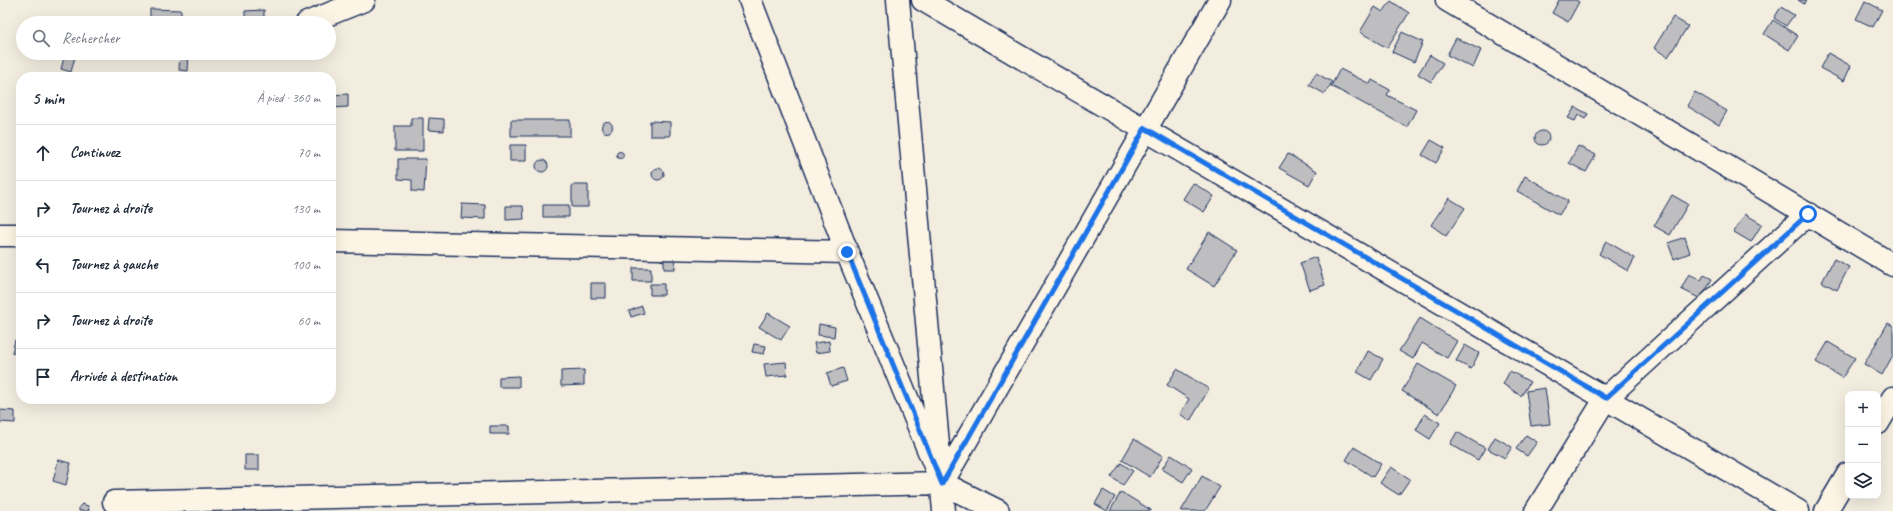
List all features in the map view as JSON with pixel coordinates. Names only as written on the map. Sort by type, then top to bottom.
[{"type":"street","points":[[324,16],[364,0]]},
{"type":"street","points":[[750,0],[847,252],[942,484]]},
{"type":"street","points":[[898,0],[944,511]]},
{"type":"street","points":[[923,0],[1145,128],[1798,511]]},
{"type":"street","points":[[942,484],[1145,128],[1220,0]]},
{"type":"street","points":[[1447,0],[1893,264]]},
{"type":"street","points":[[1536,511],[1606,398],[1808,214]]},
{"type":"street","points":[[0,235],[16,235]]},
{"type":"street","points":[[336,242],[847,252]]},
{"type":"street","points":[[1881,418],[1893,398]]},
{"type":"street","points":[[1826,511],[1845,479]]},
{"type":"street","points":[[114,502],[942,484],[998,511]]},
{"type":"building","points":[[1559,0],[1576,0],[1579,2],[1568,22],[1552,13]]},
{"type":"building","points":[[1798,0],[1807,0],[1804,4]]},
{"type":"building","points":[[1391,1],[1409,13],[1387,48],[1360,32],[1375,7],[1383,12]]},
{"type":"building","points":[[1865,1],[1882,10],[1873,27],[1856,19]]},
{"type":"building","points":[[1781,7],[1794,15],[1786,26],[1774,18]]},
{"type":"building","points":[[150,9],[181,10],[181,16],[150,16]]},
{"type":"building","points":[[264,10],[264,16],[245,16],[245,11]]},
{"type":"building","points":[[1673,17],[1688,26],[1668,57],[1654,48]]},
{"type":"building","points":[[1773,20],[1798,36],[1789,50],[1764,34]]},
{"type":"building","points":[[1402,32],[1423,42],[1414,62],[1392,52]]},
{"type":"building","points":[[1456,38],[1481,50],[1473,68],[1447,55]]},
{"type":"building","points":[[1828,53],[1851,66],[1844,81],[1820,68]]},
{"type":"building","points":[[1430,55],[1443,63],[1431,82],[1418,74]]},
{"type":"building","points":[[63,60],[74,60],[71,72],[61,69]]},
{"type":"building","points":[[180,60],[189,60],[188,71],[179,70]]},
{"type":"building","points":[[1340,69],[1370,84],[1372,80],[1390,90],[1387,95],[1416,110],[1407,127],[1331,86]]},
{"type":"building","points":[[1316,73],[1332,82],[1325,94],[1309,85]]},
{"type":"building","points":[[1695,92],[1727,111],[1719,125],[1687,106]]},
{"type":"building","points":[[348,94],[348,107],[336,108],[336,95]]},
{"type":"building","points":[[1575,107],[1588,114],[1585,119],[1578,115],[1575,121],[1568,118]]},
{"type":"building","points":[[411,118],[423,118],[423,151],[395,151],[395,126],[411,126]]},
{"type":"building","points":[[429,118],[444,119],[444,131],[428,130]]},
{"type":"building","points":[[511,120],[570,120],[570,136],[511,136]]},
{"type":"building","points":[[607,121],[611,123],[613,127],[611,131],[607,133],[603,131],[601,127],[603,123]]},
{"type":"building","points":[[650,121],[670,122],[670,136],[650,136]]},
{"type":"building","points":[[1539,131],[1545,131],[1549,135],[1549,141],[1545,145],[1539,145],[1535,141],[1535,135]]},
{"type":"building","points":[[1431,140],[1445,148],[1436,163],[1422,155]]},
{"type":"building","points":[[510,145],[526,145],[526,161],[510,161]]},
{"type":"building","points":[[1578,146],[1596,155],[1586,172],[1569,163]]},
{"type":"building","points":[[620,151],[623,152],[623,158],[620,159],[617,158],[616,155],[617,152]]},
{"type":"building","points":[[1288,154],[1317,171],[1309,185],[1279,168]]},
{"type":"building","points":[[398,159],[426,159],[424,192],[412,191],[412,180],[398,179]]},
{"type":"building","points":[[544,160],[547,161],[547,171],[540,172],[537,171],[536,164],[537,161]]},
{"type":"building","points":[[656,168],[660,168],[664,174],[660,180],[656,180],[652,176],[652,172]]},
{"type":"building","points":[[1525,176],[1568,201],[1559,215],[1517,191]]},
{"type":"building","points":[[1193,183],[1214,196],[1204,212],[1183,199]]},
{"type":"building","points":[[572,185],[588,185],[588,207],[572,207]]},
{"type":"building","points":[[1672,195],[1688,204],[1670,235],[1654,226]]},
{"type":"building","points":[[1449,198],[1465,208],[1446,236],[1431,225]]},
{"type":"building","points":[[462,204],[485,205],[485,219],[461,218]]},
{"type":"building","points":[[543,205],[569,205],[569,217],[543,217]]},
{"type":"building","points":[[506,206],[523,206],[524,219],[506,220]]},
{"type":"building","points":[[1745,214],[1762,224],[1751,242],[1734,232]]},
{"type":"building","points":[[1209,232],[1237,250],[1214,286],[1186,269]]},
{"type":"building","points":[[1685,237],[1690,253],[1674,259],[1668,243]]},
{"type":"building","points":[[1606,241],[1635,258],[1628,271],[1599,254]]},
{"type":"building","points":[[661,250],[676,251],[675,269],[664,269],[664,261],[660,260]]},
{"type":"building","points":[[1316,257],[1325,285],[1310,290],[1300,263]]},
{"type":"building","points":[[1834,259],[1849,267],[1837,290],[1822,282]]},
{"type":"building","points":[[633,268],[651,268],[651,281],[633,281]]},
{"type":"building","points":[[1689,274],[1701,280],[1704,275],[1712,279],[1701,299],[1681,289]]},
{"type":"building","points":[[591,283],[606,283],[606,298],[591,298]]},
{"type":"building","points":[[650,284],[664,284],[664,295],[650,295]]},
{"type":"building","points":[[642,306],[644,313],[631,317],[629,311]]},
{"type":"building","points":[[768,313],[790,326],[781,340],[759,327]]},
{"type":"building","points":[[1420,318],[1457,341],[1447,358],[1422,343],[1413,359],[1399,351]]},
{"type":"building","points":[[1888,323],[1893,326],[1893,355],[1882,375],[1864,364]]},
{"type":"building","points":[[819,324],[835,327],[834,337],[818,335]]},
{"type":"building","points":[[15,340],[16,340],[16,353],[12,353]]},
{"type":"building","points":[[829,341],[830,351],[816,353],[814,343]]},
{"type":"building","points":[[1828,342],[1855,358],[1842,378],[1816,362]]},
{"type":"building","points":[[754,344],[766,346],[764,354],[752,352]]},
{"type":"building","points":[[1465,345],[1479,353],[1471,369],[1456,361]]},
{"type":"building","points":[[1368,351],[1383,359],[1371,380],[1357,372]]},
{"type":"building","points":[[786,362],[787,375],[766,377],[764,364]]},
{"type":"building","points":[[1418,364],[1456,386],[1439,414],[1402,391]]},
{"type":"building","points":[[843,368],[847,381],[831,386],[827,373]]},
{"type":"building","points":[[1177,369],[1209,389],[1190,421],[1180,414],[1189,399],[1167,385]]},
{"type":"building","points":[[584,370],[584,385],[561,386],[561,371]]},
{"type":"building","points":[[1510,371],[1530,382],[1521,396],[1503,384]]},
{"type":"building","points":[[519,376],[519,387],[499,387],[499,377]]},
{"type":"building","points":[[1545,388],[1550,424],[1531,426],[1526,391]]},
{"type":"building","points":[[0,410],[15,411],[15,423],[0,422]]},
{"type":"building","points":[[1425,414],[1440,423],[1430,439],[1416,430]]},
{"type":"building","points":[[490,426],[509,426],[509,434],[490,434]]},
{"type":"building","points":[[1457,432],[1485,448],[1478,460],[1450,444]]},
{"type":"building","points":[[1526,435],[1537,442],[1527,456],[1516,449]]},
{"type":"building","points":[[1495,437],[1512,447],[1505,458],[1488,449]]},
{"type":"building","points":[[1134,439],[1163,456],[1150,477],[1122,460]]},
{"type":"building","points":[[1354,447],[1381,464],[1373,477],[1346,460]]},
{"type":"building","points":[[245,455],[259,455],[259,470],[245,470]]},
{"type":"building","points":[[1171,455],[1192,468],[1183,482],[1162,469]]},
{"type":"building","points":[[58,460],[71,463],[66,485],[53,481]]},
{"type":"building","points":[[1121,463],[1133,471],[1123,485],[1111,477]]},
{"type":"building","points":[[1391,467],[1410,479],[1399,495],[1380,483]]},
{"type":"building","points":[[1202,476],[1220,487],[1205,511],[1181,511]]},
{"type":"building","points":[[1103,490],[1115,497],[1107,511],[1095,504]]},
{"type":"building","points":[[1121,492],[1151,510],[1151,511],[1110,511]]},
{"type":"building","points":[[82,504],[88,506],[89,511],[79,511],[79,507]]},
{"type":"route","points":[[847,252],[942,484],[1145,128],[1606,398],[1808,214]]}]
